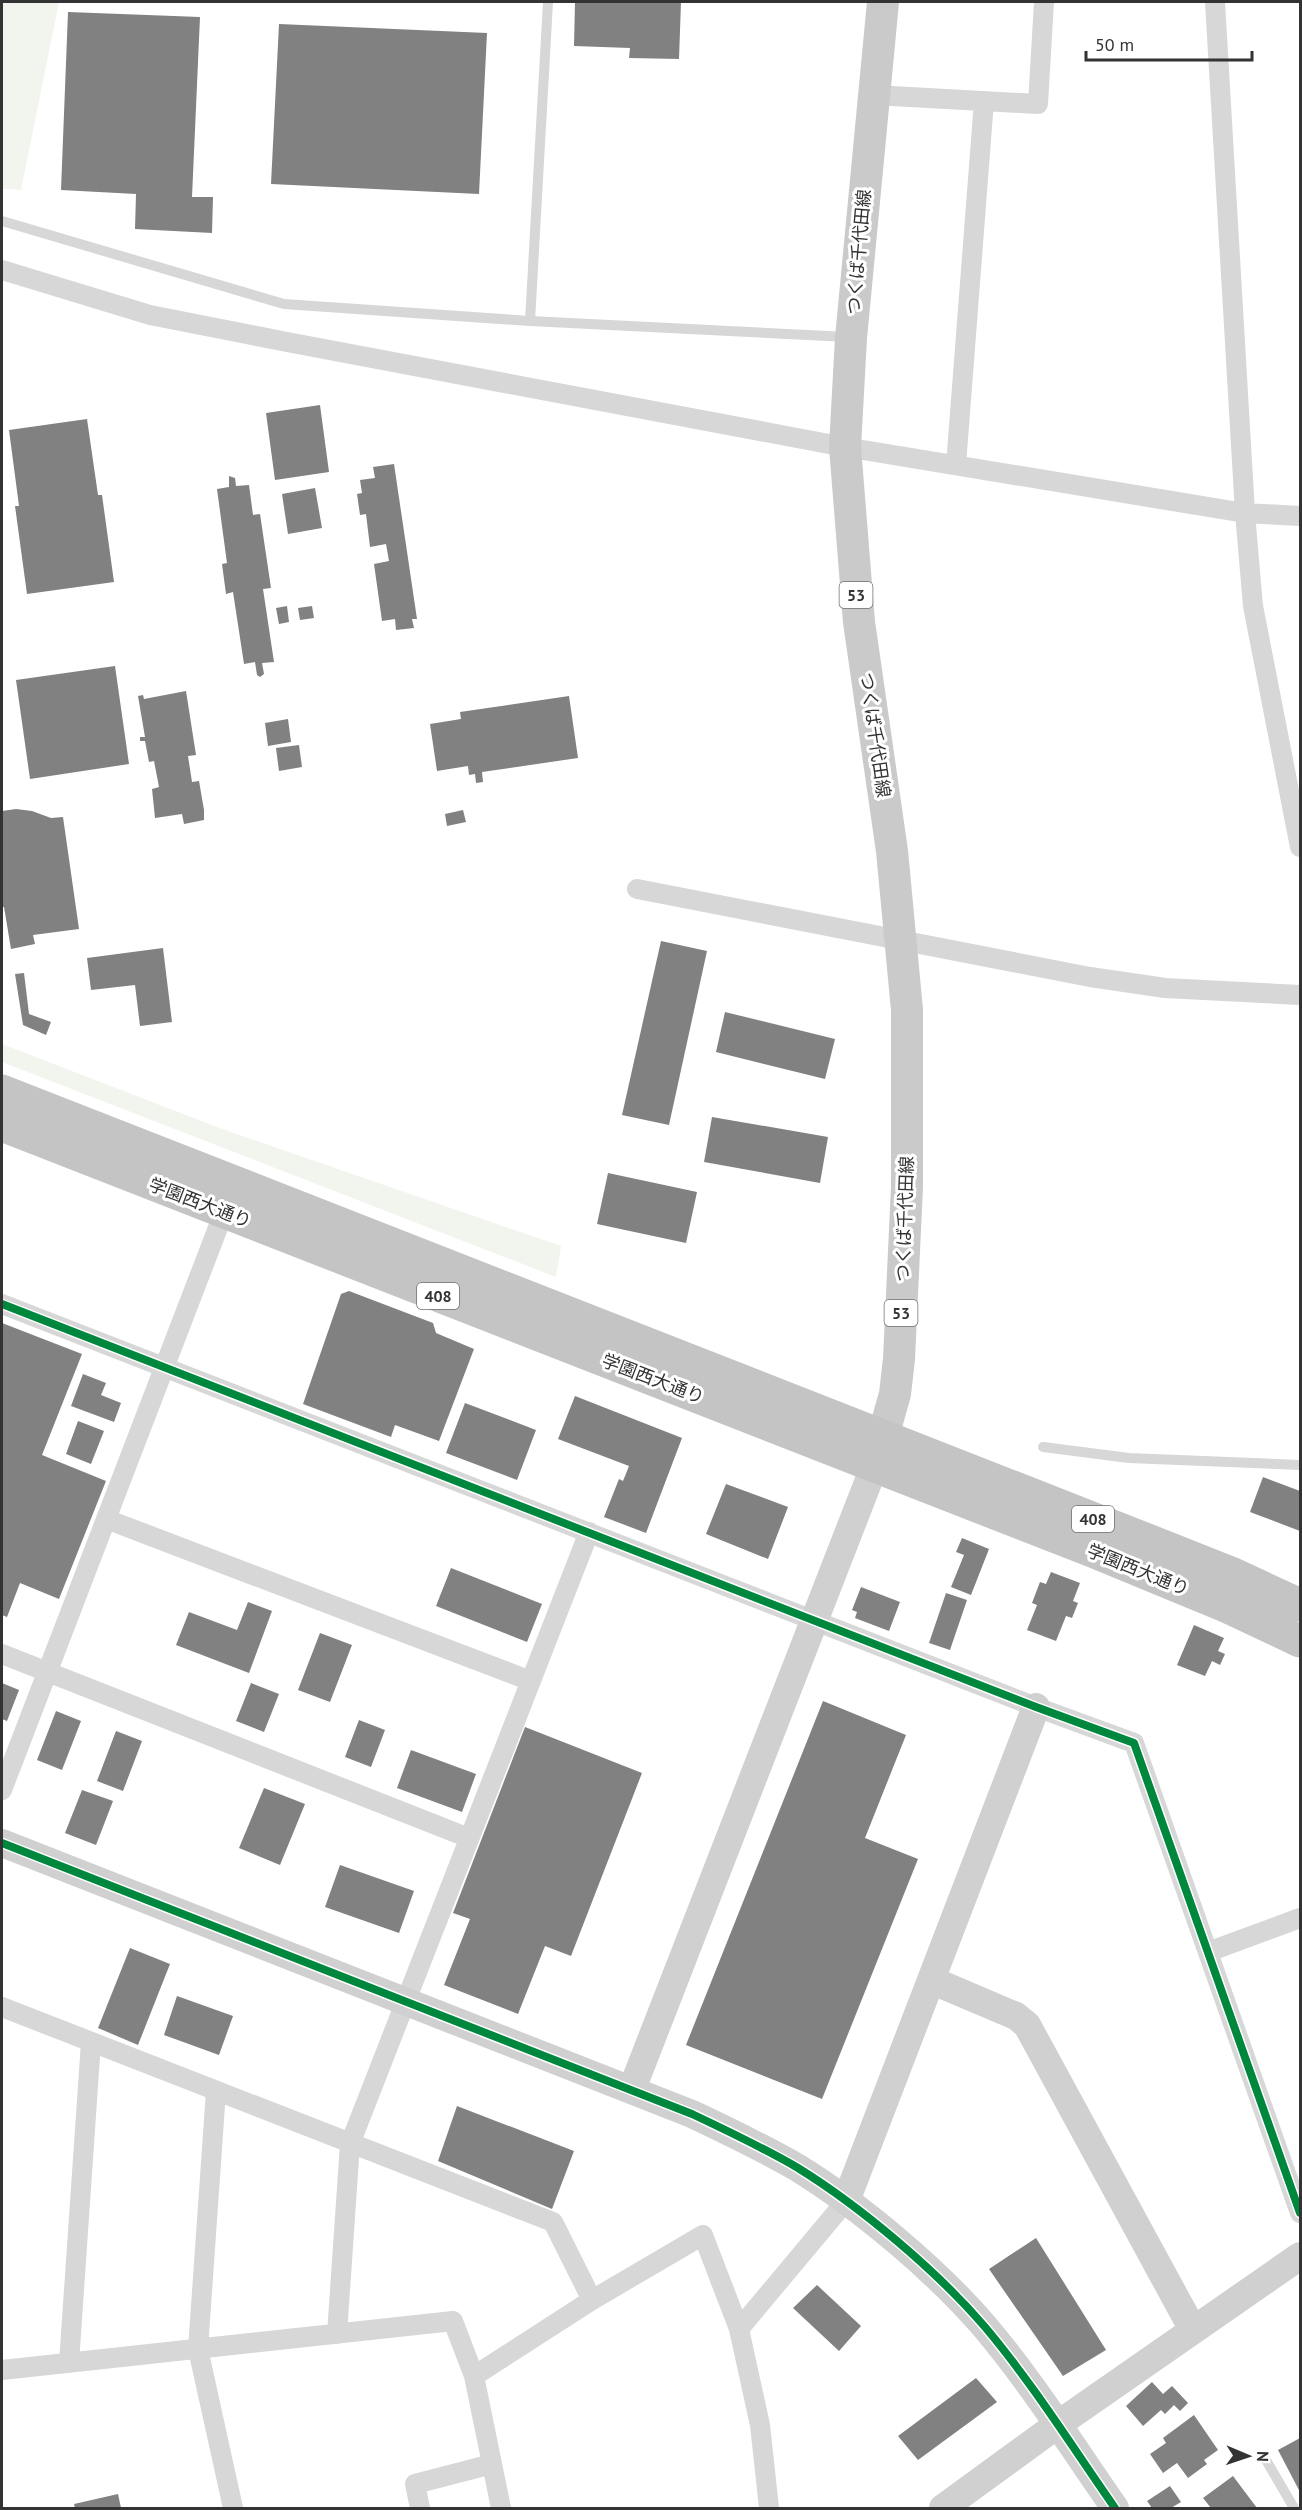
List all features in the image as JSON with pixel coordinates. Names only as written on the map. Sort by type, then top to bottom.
[{"type":"highway","name":"学園西大通り","points":[[2,1091],[1231,1574],[1300,1605]]},
{"type":"highway","name":"学園西大通り","points":[[2,1125],[1196,1593],[1300,1641]]},
{"type":"main road","name":"つくば千代田線","points":[[874,1467],[885,1437],[895,1395],[899,1359],[907,1187],[907,1010],[892,851],[859,622],[845,447],[851,338],[883,2]]},
{"type":"street","points":[[874,95],[1038,104],[1044,2]]},
{"type":"street","points":[[1215,2],[1245,513],[1253,606],[1300,847]]},
{"type":"street","points":[[956,465],[984,101]]},
{"type":"street","points":[[2,270],[150,315],[845,447],[1245,513],[1300,516]]},
{"type":"street","points":[[637,889],[1090,977],[1165,988],[1300,995]]},
{"type":"street","points":[[2,1790],[224,1212]]},
{"type":"street","points":[[2,1304],[814,1621],[1134,1743],[1300,2213]]},
{"type":"street","points":[[632,2089],[874,1467]]},
{"type":"street","points":[[106,1520],[531,1682]]},
{"type":"street","points":[[337,2334],[350,2144],[589,1532]]},
{"type":"street","points":[[2,1654],[469,1838]]},
{"type":"street","points":[[739,2329],[846,2201],[1036,1707]]},
{"type":"street","points":[[2,1843],[632,2089],[692,2114],[797,2168],[846,2201],[939,2280],[983,2326],[1019,2369],[1115,2508]]},
{"type":"street","points":[[1208,1952],[1300,1918]]},
{"type":"street","points":[[931,1980],[1016,2016],[1027,2025],[1193,2330]]},
{"type":"street","points":[[2,2007],[553,2222],[592,2300]]},
{"type":"street","points":[[69,2363],[91,2042]]},
{"type":"street","points":[[216,2091],[198,2349],[233,2508]]},
{"type":"street","points":[[474,2376],[592,2300],[703,2235],[739,2329],[760,2425],[769,2508]]},
{"type":"street","points":[[943,2508],[1057,2425],[1300,2256]]},
{"type":"street","points":[[2,2370],[453,2321],[474,2376],[501,2508]]},
{"type":"street","points":[[420,2508],[415,2484],[492,2464]]},
{"type":"lane","points":[[530,321],[548,2]]},
{"type":"lane","points":[[2,221],[284,304],[530,321],[851,338]]},
{"type":"lane","points":[[1043,1447],[1129,1458],[1300,1465]]},
{"type":"lane","points":[[1263,2455],[1294,2508]]},
{"type":"shaded area","points":[[2,2],[59,2],[21,190],[2,189]]},
{"type":"shaded area","points":[[2,1044],[222,1129],[561,1246],[556,1277],[2,1062]]},
{"type":"building","points":[[575,2],[681,2],[679,59],[629,58],[630,48],[574,46]]},
{"type":"building","points":[[68,12],[200,17],[192,197],[213,197],[212,233],[135,229],[136,194],[61,190]]},
{"type":"building","points":[[279,24],[487,33],[479,194],[271,184]]},
{"type":"building","points":[[320,405],[329,472],[275,480],[266,413]]},
{"type":"building","points":[[87,419],[98,495],[102,495],[114,582],[27,594],[15,506],[19,506],[9,430]]},
{"type":"building","points":[[394,464],[417,619],[412,619],[414,628],[396,630],[395,619],[382,621],[374,564],[389,561],[386,544],[370,547],[366,514],[360,515],[357,494],[362,493],[360,480],[375,478],[373,467]]},
{"type":"building","points":[[229,476],[235,478],[236,486],[249,485],[253,515],[260,514],[271,588],[263,589],[274,662],[262,663],[264,674],[260,677],[257,675],[255,662],[244,664],[233,592],[226,594],[222,564],[227,563],[217,489],[229,487]]},
{"type":"building","points":[[315,488],[322,528],[288,534],[282,494]]},
{"type":"building","points":[[287,606],[289,622],[279,624],[276,608]]},
{"type":"building","points":[[312,606],[314,618],[300,620],[298,608]]},
{"type":"building","points":[[115,666],[129,764],[30,779],[16,680]]},
{"type":"building","points":[[186,691],[196,755],[188,756],[192,782],[199,781],[204,820],[184,824],[182,814],[155,818],[152,789],[159,787],[154,761],[149,762],[145,741],[140,741],[140,737],[145,737],[138,696],[143,695],[144,699]]},
{"type":"building","points":[[569,696],[578,758],[482,772],[483,782],[476,783],[475,774],[469,775],[468,766],[437,771],[430,724],[461,719],[460,712]]},
{"type":"building","points":[[288,719],[291,742],[268,746],[265,723]]},
{"type":"building","points":[[299,745],[302,767],[279,771],[276,748]]},
{"type":"building","points":[[16,809],[32,811],[51,818],[63,817],[79,929],[33,935],[35,944],[11,949],[4,907],[2,907],[2,811]]},
{"type":"building","points":[[463,810],[466,822],[447,826],[445,814]]},
{"type":"building","points":[[661,941],[707,951],[669,1125],[622,1115]]},
{"type":"building","points":[[163,948],[172,1022],[140,1026],[135,985],[91,990],[87,958]]},
{"type":"building","points":[[24,973],[29,1014],[51,1022],[46,1035],[23,1025],[15,974]]},
{"type":"building","points":[[725,1012],[835,1039],[825,1079],[716,1052]]},
{"type":"building","points":[[712,1117],[828,1137],[820,1183],[704,1162]]},
{"type":"building","points":[[608,1173],[697,1192],[686,1243],[597,1224]]},
{"type":"building","points":[[349,1291],[433,1323],[436,1333],[474,1349],[439,1441],[395,1425],[391,1437],[303,1404],[341,1294]]},
{"type":"building","points":[[2,1323],[82,1354],[42,1455],[106,1481],[59,1599],[20,1583],[7,1617],[2,1615]]},
{"type":"building","points":[[83,1374],[106,1383],[101,1395],[121,1403],[114,1422],[71,1406]]},
{"type":"building","points":[[575,1396],[682,1438],[646,1533],[604,1517],[619,1479],[623,1481],[629,1466],[558,1439]]},
{"type":"building","points":[[465,1403],[536,1430],[517,1480],[446,1453]]},
{"type":"building","points":[[78,1421],[104,1431],[91,1464],[66,1454]]},
{"type":"building","points":[[1263,1477],[1300,1491],[1300,1531],[1250,1512]]},
{"type":"building","points":[[726,1484],[788,1507],[768,1559],[706,1534]]},
{"type":"building","points":[[962,1538],[989,1549],[971,1595],[951,1587],[964,1555],[956,1552]]},
{"type":"building","points":[[451,1568],[542,1604],[527,1642],[436,1606]]},
{"type":"building","points":[[1051,1572],[1080,1583],[1073,1601],[1078,1603],[1072,1618],[1066,1616],[1056,1641],[1027,1630],[1037,1605],[1032,1603],[1040,1582],[1046,1584]]},
{"type":"building","points":[[861,1587],[900,1602],[889,1631],[855,1618],[857,1612],[852,1610]]},
{"type":"building","points":[[946,1593],[967,1600],[950,1650],[929,1643]]},
{"type":"building","points":[[248,1602],[272,1611],[249,1673],[176,1645],[189,1612],[237,1630]]},
{"type":"building","points":[[1194,1625],[1224,1638],[1218,1651],[1225,1654],[1220,1665],[1212,1661],[1205,1676],[1177,1665]]},
{"type":"building","points":[[320,1633],[352,1645],[330,1702],[298,1690]]},
{"type":"building","points":[[2,1683],[19,1690],[7,1721],[2,1719]]},
{"type":"building","points":[[251,1683],[279,1694],[264,1732],[236,1721]]},
{"type":"building","points":[[823,1701],[906,1735],[865,1838],[918,1859],[822,2099],[686,2045]]},
{"type":"building","points":[[56,1711],[81,1721],[62,1770],[37,1760]]},
{"type":"building","points":[[359,1720],[385,1730],[371,1767],[345,1757]]},
{"type":"building","points":[[525,1727],[642,1773],[571,1956],[545,1946],[518,2014],[444,1985],[470,1919],[453,1913]]},
{"type":"building","points":[[116,1731],[142,1741],[123,1791],[97,1781]]},
{"type":"building","points":[[411,1750],[476,1774],[462,1812],[397,1788]]},
{"type":"building","points":[[264,1788],[305,1804],[280,1865],[239,1848]]},
{"type":"building","points":[[82,1790],[113,1801],[96,1845],[65,1833]]},
{"type":"building","points":[[340,1865],[414,1891],[399,1933],[325,1907]]},
{"type":"building","points":[[130,1948],[170,1964],[138,2045],[98,2028]]},
{"type":"building","points":[[177,1996],[233,2016],[219,2055],[164,2035]]},
{"type":"building","points":[[457,2106],[574,2151],[552,2209],[438,2161]]},
{"type":"building","points":[[1036,2238],[1106,2350],[1063,2376],[989,2269]]},
{"type":"building","points":[[817,2285],[861,2326],[839,2351],[793,2308]]},
{"type":"building","points":[[976,2378],[997,2402],[918,2460],[898,2436]]},
{"type":"building","points":[[1152,2382],[1163,2394],[1172,2386],[1188,2403],[1180,2411],[1174,2405],[1165,2414],[1161,2410],[1143,2426],[1126,2406]]},
{"type":"building","points":[[1194,2415],[1218,2450],[1204,2460],[1207,2464],[1188,2478],[1177,2463],[1163,2473],[1150,2454],[1166,2443],[1163,2438]]},
{"type":"building","points":[[1300,2438],[1300,2492],[1278,2450]]},
{"type":"building","points":[[1233,2476],[1257,2508],[1211,2508],[1203,2498]]},
{"type":"building","points":[[1170,2486],[1181,2502],[1171,2508],[1152,2508],[1147,2501]]},
{"type":"building","points":[[118,2494],[121,2508],[75,2508],[74,2504]]},
{"type":"cycle path","points":[[2,1304],[1036,1707],[1134,1743],[1300,2213]]},
{"type":"cycle path","points":[[2,1843],[692,2114],[798,2168],[847,2201],[897,2241],[966,2306],[1020,2371],[1115,2508]]}]
